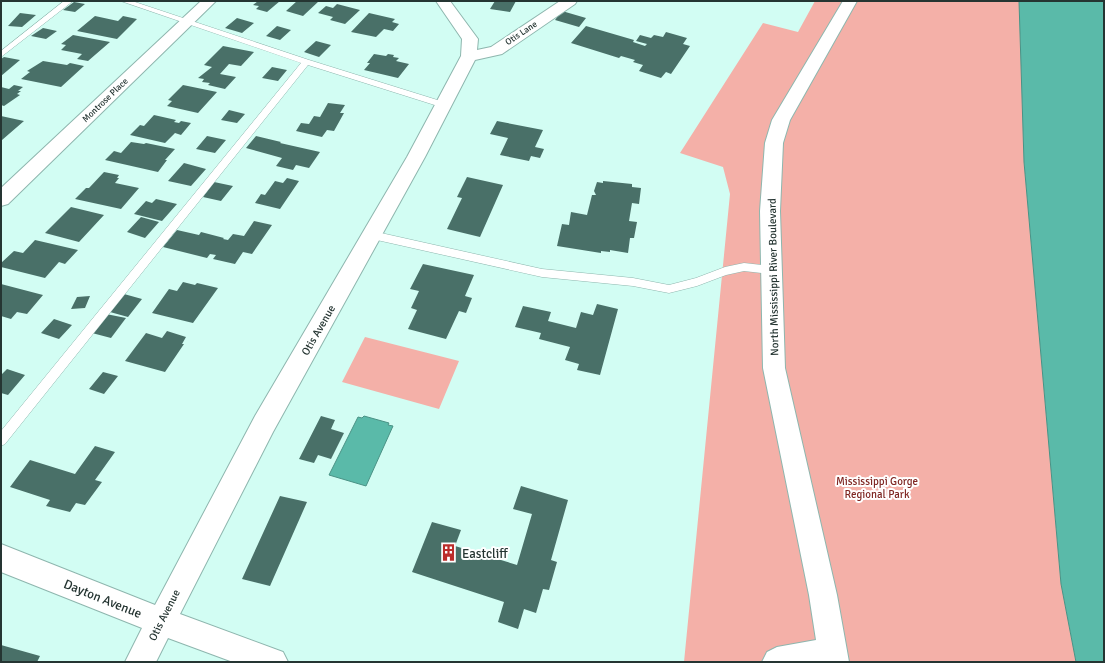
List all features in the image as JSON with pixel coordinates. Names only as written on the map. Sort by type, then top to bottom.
[{"type":"street","name":"Montrose Place","points":[[1,199],[209,1]]},
{"type":"street","points":[[443,1],[470,39],[470,56]]},
{"type":"street","name":"Otis Lane","points":[[470,56],[496,51],[570,1]]},
{"type":"street","name":"North Mississippi River Boulevard","points":[[834,657],[823,595],[774,368],[770,270],[770,211],[774,143],[781,120],[850,1]]},
{"type":"street","name":"Otis Avenue","points":[[140,662],[160,621],[264,424],[372,235],[470,56]]},
{"type":"street","name":"Dayton Avenue","points":[[1,558],[160,621],[273,662]]},
{"type":"street","points":[[777,662],[834,657]]},
{"type":"lane","points":[[1,55],[69,1]]},
{"type":"lane","points":[[125,1],[306,62],[444,105]]},
{"type":"lane","points":[[1,440],[306,62]]},
{"type":"lane","points":[[372,235],[542,273],[632,282],[669,289],[697,282],[725,271],[744,267],[770,270]]},
{"type":"green space","name":"Mississippi Gorge Regional Park","points":[[815,1],[1019,1],[1024,162],[1061,584],[1076,662],[684,662],[730,194],[723,167],[680,153],[763,23],[798,32]]},
{"type":"green space","points":[[365,337],[459,361],[439,409],[342,382]]},
{"type":"shaded area","points":[[1019,1],[1104,1],[1104,662],[1076,662],[1061,584],[1024,162]]},
{"type":"shaded area","points":[[364,416],[389,423],[388,425],[393,426],[366,486],[329,475],[358,417],[362,418]]},
{"type":"building","points":[[258,1],[280,1],[267,12],[256,9],[259,6],[253,5]]},
{"type":"building","points":[[297,1],[319,1],[303,16],[286,11]]},
{"type":"building","points":[[495,1],[516,1],[510,12],[490,9]]},
{"type":"building","points":[[74,2],[85,4],[75,12],[63,10]]},
{"type":"building","points":[[337,4],[360,10],[345,24],[330,20],[333,17],[318,13],[326,6],[333,8]]},
{"type":"building","points":[[562,11],[586,18],[579,27],[555,20]]},
{"type":"building","points":[[20,13],[36,15],[22,27],[8,26]]},
{"type":"building","points":[[369,13],[395,19],[392,22],[399,24],[393,31],[384,29],[376,37],[351,32]]},
{"type":"building","points":[[95,16],[118,21],[123,16],[137,19],[117,39],[77,31]]},
{"type":"building","points":[[237,18],[254,23],[242,33],[225,28]]},
{"type":"building","points":[[277,26],[291,30],[280,40],[266,36]]},
{"type":"building","points":[[586,26],[634,40],[633,42],[645,46],[647,44],[636,41],[640,35],[651,38],[654,35],[663,37],[666,32],[687,38],[683,44],[690,46],[671,74],[666,72],[661,78],[639,71],[643,65],[633,62],[635,60],[621,56],[619,58],[571,43]]},
{"type":"building","points":[[43,28],[57,31],[46,39],[31,36]]},
{"type":"building","points":[[73,35],[110,42],[88,61],[77,59],[82,54],[61,50],[66,45],[61,44]]},
{"type":"building","points":[[316,41],[331,45],[319,57],[304,52]]},
{"type":"building","points":[[223,46],[254,52],[241,66],[229,64],[220,74],[236,77],[225,89],[208,85],[210,83],[202,82],[204,79],[198,78],[212,67],[204,65]]},
{"type":"building","points":[[374,54],[386,56],[388,54],[394,55],[393,57],[399,58],[396,61],[409,64],[398,78],[364,70],[370,63],[367,63]]},
{"type":"building","points":[[4,57],[20,60],[1,76],[1,59]]},
{"type":"building","points":[[43,61],[67,65],[70,63],[84,66],[61,87],[21,79],[30,72],[27,71]]},
{"type":"building","points":[[272,67],[287,70],[278,81],[262,78]]},
{"type":"building","points":[[14,85],[23,87],[18,91],[21,91],[17,94],[20,95],[4,106],[1,105],[1,87],[9,89]]},
{"type":"building","points":[[183,85],[217,92],[198,113],[167,106],[172,101],[168,100]]},
{"type":"building","points":[[328,103],[345,105],[340,113],[344,113],[334,131],[327,130],[322,137],[296,131],[301,123],[309,124],[314,116],[320,117]]},
{"type":"building","points":[[229,110],[245,114],[237,123],[221,120]]},
{"type":"building","points":[[154,115],[176,120],[174,122],[179,123],[181,121],[191,123],[181,135],[175,133],[165,143],[130,135],[140,125],[144,126]]},
{"type":"building","points":[[1,116],[24,121],[2,140],[1,139]]},
{"type":"building","points":[[497,121],[543,130],[535,147],[544,149],[540,158],[531,156],[529,161],[500,155],[508,138],[490,134]]},
{"type":"building","points":[[207,136],[226,140],[215,153],[196,149]]},
{"type":"building","points":[[256,136],[320,152],[309,168],[296,165],[293,170],[276,166],[282,158],[246,148]]},
{"type":"building","points":[[131,142],[146,143],[175,149],[165,160],[167,160],[158,172],[105,160],[114,151],[121,153]]},
{"type":"building","points":[[184,163],[206,169],[191,186],[168,181]]},
{"type":"building","points":[[104,172],[119,175],[117,178],[119,178],[115,183],[139,188],[121,209],[75,199],[86,188],[89,188]]},
{"type":"building","points":[[467,177],[503,185],[480,237],[447,229],[462,198],[457,197]]},
{"type":"building","points":[[287,178],[299,181],[280,209],[255,203],[261,194],[265,195],[275,181],[283,183]]},
{"type":"building","points":[[603,181],[632,184],[632,187],[641,188],[639,204],[632,203],[629,221],[637,222],[634,238],[630,238],[628,253],[610,250],[610,252],[601,251],[601,253],[557,246],[562,224],[569,225],[571,212],[587,215],[592,195],[596,195],[594,191],[597,182],[603,183]]},
{"type":"building","points":[[214,182],[233,186],[221,201],[203,197]]},
{"type":"building","points":[[156,199],[177,204],[162,221],[134,214],[146,201],[152,203]]},
{"type":"building","points":[[71,207],[104,215],[79,242],[45,233]]},
{"type":"building","points":[[141,217],[159,222],[145,238],[127,232]]},
{"type":"building","points":[[254,221],[272,225],[252,254],[243,252],[235,264],[213,259],[216,255],[210,254],[207,258],[163,247],[177,230],[199,235],[201,232],[228,240],[233,234],[244,236]]},
{"type":"building","points":[[35,240],[78,250],[65,264],[59,262],[45,278],[1,267],[1,263],[14,251],[23,253]]},
{"type":"building","points":[[423,264],[474,275],[465,296],[472,298],[466,313],[459,311],[446,339],[408,329],[417,310],[411,308],[419,291],[410,289]]},
{"type":"building","points":[[183,282],[195,285],[197,283],[218,288],[193,323],[152,313],[169,289],[177,291]]},
{"type":"building","points":[[1,284],[43,295],[27,314],[17,312],[11,319],[1,316]]},
{"type":"building","points":[[124,294],[142,299],[128,317],[110,312]]},
{"type":"building","points":[[90,296],[85,308],[71,309],[77,297]]},
{"type":"building","points":[[597,304],[618,309],[600,375],[577,370],[579,364],[565,360],[570,347],[539,339],[541,333],[515,327],[523,306],[551,312],[548,321],[576,328],[581,312],[593,315]]},
{"type":"building","points":[[106,314],[126,318],[111,338],[92,333]]},
{"type":"building","points":[[54,319],[72,325],[59,339],[41,333]]},
{"type":"building","points":[[167,331],[186,337],[182,344],[184,344],[165,372],[125,361],[146,333],[162,338]]},
{"type":"building","points":[[7,369],[25,375],[8,395],[1,393],[1,375]]},
{"type":"building","points":[[103,372],[118,376],[104,394],[89,389]]},
{"type":"building","points":[[321,416],[335,420],[331,429],[344,433],[331,459],[318,455],[314,463],[299,459]]},
{"type":"building","points":[[95,446],[115,452],[95,480],[102,482],[85,505],[76,503],[70,512],[46,506],[50,500],[10,487],[30,460],[75,474]]},
{"type":"building","name":"Eastcliff","points":[[521,486],[568,500],[551,560],[557,562],[549,590],[543,589],[536,613],[524,609],[518,629],[498,622],[504,602],[412,572],[432,522],[461,530],[455,546],[517,565],[532,514],[513,509]]},
{"type":"building","points":[[280,496],[307,502],[270,586],[242,579]]},
{"type":"building","points":[[1,645],[40,656],[37,662],[1,662]]},
{"type":"place","name":"Eastcliff","points":[[449,553]]}]
